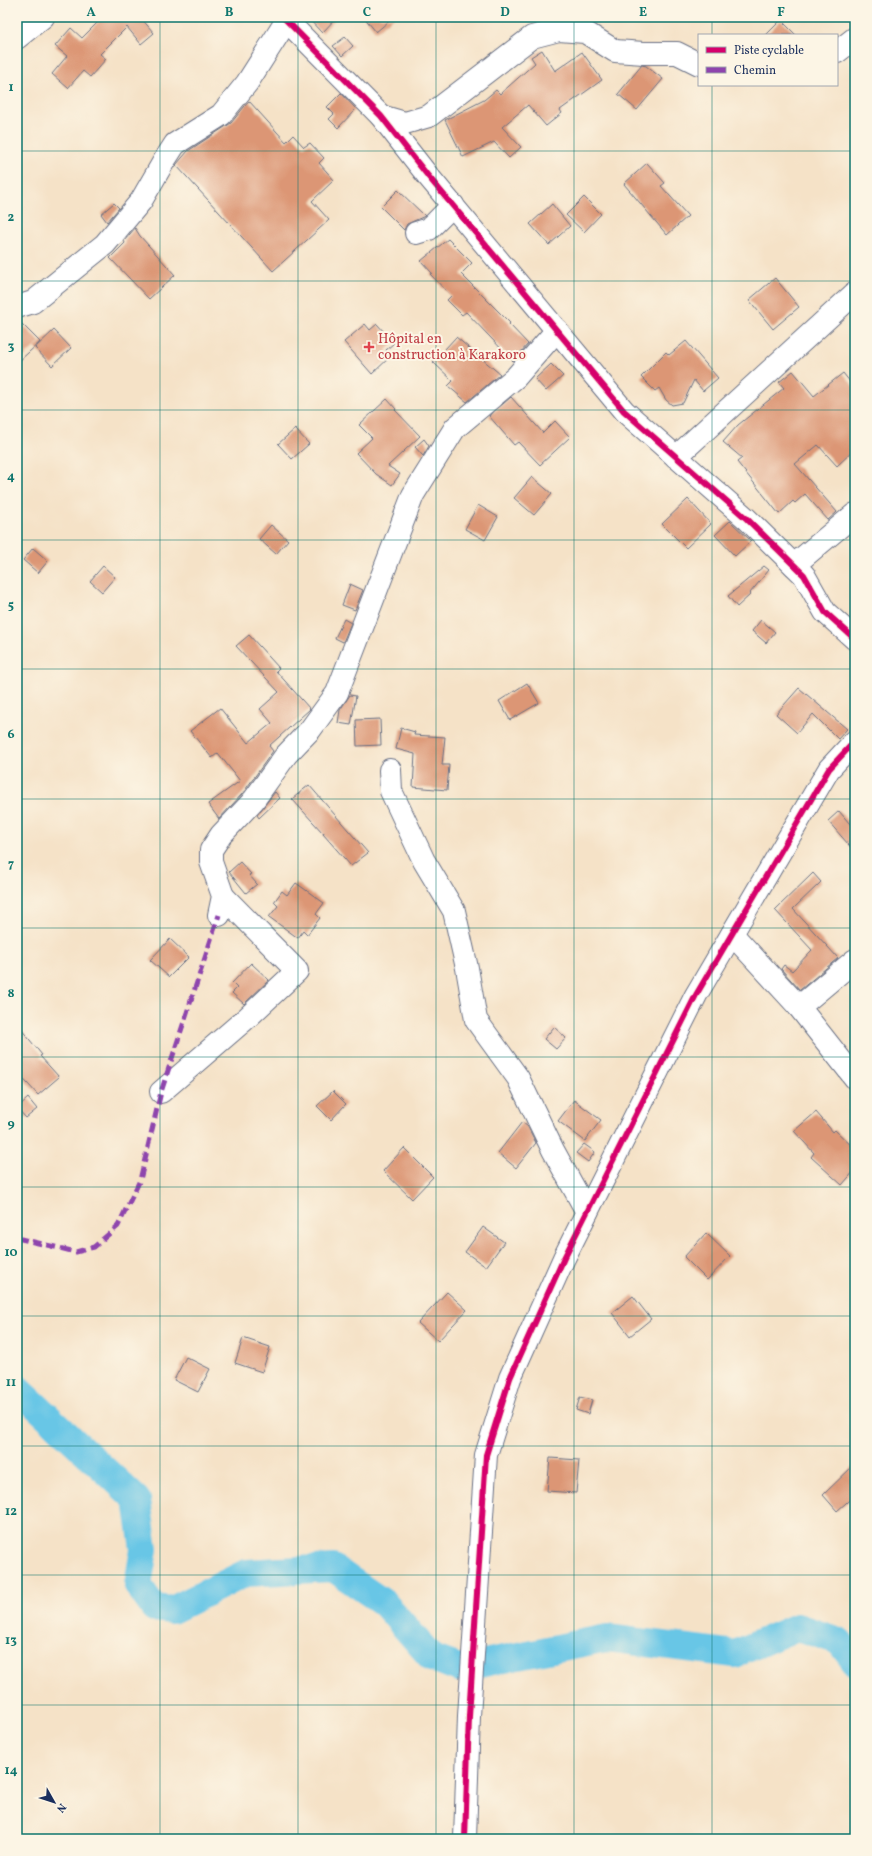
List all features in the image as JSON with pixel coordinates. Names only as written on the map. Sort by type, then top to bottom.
[{"type":"street","points":[[17,38],[43,17]]},
{"type":"street","points":[[17,307],[33,302],[105,244],[142,201],[175,144],[221,115],[247,84],[285,19],[381,116],[624,412],[747,519],[794,565],[804,575],[825,612],[855,639]]},
{"type":"street","points":[[381,116],[405,123],[429,116],[532,37],[559,30],[585,32],[615,51],[677,53],[698,64]]},
{"type":"street","points":[[838,51],[855,38]]},
{"type":"street","points":[[416,233],[429,229],[453,205]]},
{"type":"street","points":[[676,457],[855,293]]},
{"type":"street","points":[[161,1092],[248,1017],[297,971],[221,905],[212,862],[212,850],[221,835],[253,801],[286,755],[310,730],[337,693],[413,495],[455,428],[516,377],[557,330]]},
{"type":"street","points":[[794,565],[855,514]]},
{"type":"street","points":[[465,1839],[469,1716],[486,1455],[510,1378],[564,1258],[696,995],[829,770],[855,741]]},
{"type":"street","points":[[390,770],[391,791],[424,860],[454,911],[467,968],[476,1020],[518,1078],[553,1150],[587,1212]]},
{"type":"street","points":[[732,934],[799,1007],[855,1078]]},
{"type":"street","points":[[799,1007],[855,960]]},
{"type":"building","points":[[103,17],[140,17],[154,33],[141,44],[127,27],[100,54],[106,59],[90,77],[83,71],[68,88],[52,74],[67,56],[55,46],[71,28],[82,38]]},
{"type":"building","points":[[307,17],[337,17],[322,33]]},
{"type":"building","points":[[364,17],[394,17],[376,32]]},
{"type":"building","points":[[781,20],[795,34],[767,34]]},
{"type":"building","points":[[345,37],[353,46],[342,56],[333,46]]},
{"type":"building","points":[[542,50],[555,71],[582,52],[602,80],[560,110],[562,113],[546,126],[528,105],[502,127],[521,147],[509,158],[494,142],[463,157],[445,120],[484,100],[496,90],[500,94],[535,63],[531,57]]},
{"type":"building","points":[[642,65],[646,66],[663,79],[637,110],[618,94]]},
{"type":"building","points":[[341,93],[356,109],[338,128],[329,119],[334,114],[327,107]]},
{"type":"building","points":[[249,101],[286,142],[293,135],[304,147],[310,143],[324,158],[319,163],[334,180],[312,201],[329,220],[273,271],[176,165],[188,151],[231,123]]},
{"type":"building","points":[[647,163],[665,183],[661,186],[688,216],[667,235],[624,184]]},
{"type":"building","points":[[398,190],[425,216],[407,224],[404,230],[381,207]]},
{"type":"building","points":[[584,197],[601,214],[584,232],[566,215]]},
{"type":"building","points":[[114,203],[119,208],[107,222],[101,214]]},
{"type":"building","points":[[552,204],[570,226],[549,245],[530,224]]},
{"type":"building","points":[[135,228],[140,236],[175,275],[149,299],[110,258],[125,243],[124,241]]},
{"type":"building","points":[[448,239],[472,263],[461,274],[510,323],[509,324],[528,344],[513,361],[466,312],[462,315],[447,300],[451,296],[430,274],[432,273],[421,261]]},
{"type":"building","points":[[775,278],[799,307],[773,329],[749,300]]},
{"type":"building","points":[[17,319],[40,342],[17,363]]},
{"type":"building","name":"Hôpital en construction à Karakoro","points":[[365,324],[370,330],[377,324],[394,343],[386,350],[391,356],[372,374],[344,342]]},
{"type":"building","points":[[54,330],[71,348],[52,366],[35,348]]},
{"type":"building","points":[[456,337],[500,374],[467,402],[448,386],[453,381],[433,362]]},
{"type":"building","points":[[686,341],[718,378],[703,391],[694,380],[683,403],[672,405],[666,400],[659,388],[655,391],[641,377],[666,352],[669,355]]},
{"type":"building","points":[[551,364],[563,376],[546,391],[535,379]]},
{"type":"building","points":[[793,371],[814,396],[843,373],[855,388],[855,449],[837,466],[818,445],[795,464],[837,512],[828,520],[805,494],[795,503],[793,501],[779,514],[737,462],[742,458],[723,442],[738,425],[784,388],[779,382]]},
{"type":"building","points":[[511,397],[543,433],[555,421],[570,437],[540,465],[518,442],[514,445],[489,416]]},
{"type":"building","points":[[387,399],[396,409],[395,410],[420,436],[388,466],[400,474],[392,485],[376,474],[356,453],[372,438],[359,425]]},
{"type":"building","points":[[295,429],[309,444],[292,459],[278,444]]},
{"type":"building","points":[[424,439],[429,446],[423,456],[415,447]]},
{"type":"building","points":[[532,477],[552,494],[534,515],[514,498]]},
{"type":"building","points":[[688,499],[711,524],[686,548],[662,524]]},
{"type":"building","points":[[478,505],[498,517],[485,540],[465,529]]},
{"type":"building","points":[[730,521],[751,541],[735,556],[715,535]]},
{"type":"building","points":[[271,525],[288,540],[276,554],[259,539]]},
{"type":"building","points":[[33,548],[48,561],[38,573],[23,560]]},
{"type":"building","points":[[103,566],[115,577],[102,592],[90,581]]},
{"type":"building","points":[[764,566],[769,570],[750,593],[751,594],[737,607],[728,596]]},
{"type":"building","points":[[350,584],[363,590],[355,610],[342,605]]},
{"type":"building","points":[[344,619],[351,623],[343,642],[335,638]]},
{"type":"building","points":[[761,620],[775,632],[766,643],[752,631]]},
{"type":"building","points":[[249,635],[279,668],[276,671],[310,709],[269,746],[273,751],[243,793],[219,819],[208,804],[240,781],[218,753],[212,758],[190,731],[220,708],[248,743],[272,723],[260,709],[279,692],[236,646]]},
{"type":"building","points":[[527,683],[539,703],[510,720],[499,701]]},
{"type":"building","points":[[799,688],[847,729],[838,739],[813,714],[797,733],[776,714]]},
{"type":"building","points":[[350,695],[356,696],[351,725],[338,723],[340,710]]},
{"type":"building","points":[[380,719],[381,745],[357,746],[356,720]]},
{"type":"building","points":[[401,728],[415,732],[414,735],[445,737],[442,765],[449,765],[447,790],[413,787],[415,754],[396,749]]},
{"type":"building","points":[[309,785],[368,853],[351,866],[323,834],[324,832],[323,833],[292,799]]},
{"type":"building","points":[[275,792],[280,798],[259,818],[257,815]]},
{"type":"building","points":[[839,811],[855,830],[855,852],[828,821]]},
{"type":"building","points":[[240,862],[251,874],[249,875],[257,884],[246,893],[229,872]]},
{"type":"building","points":[[813,873],[821,882],[793,909],[838,958],[800,990],[781,969],[784,965],[792,971],[812,950],[775,910]]},
{"type":"building","points":[[296,883],[324,903],[316,914],[320,918],[307,935],[303,931],[298,938],[269,917],[278,906],[274,902],[282,891],[287,895]]},
{"type":"building","points":[[170,939],[189,957],[169,977],[150,960]]},
{"type":"building","points":[[251,963],[269,980],[244,1004],[232,993],[237,988],[232,983]]},
{"type":"building","points":[[17,1024],[42,1055],[40,1056],[59,1077],[38,1095],[17,1072]]},
{"type":"building","points":[[554,1027],[566,1038],[556,1049],[544,1039]]},
{"type":"building","points":[[333,1091],[346,1104],[331,1120],[317,1106]]},
{"type":"building","points":[[28,1098],[37,1109],[26,1118],[17,1108]]},
{"type":"building","points":[[574,1100],[601,1120],[585,1141],[558,1121]]},
{"type":"building","points":[[816,1112],[833,1132],[835,1130],[855,1149],[855,1170],[842,1185],[811,1157],[814,1153],[794,1131]]},
{"type":"building","points":[[522,1122],[528,1127],[536,1143],[516,1168],[498,1153]]},
{"type":"building","points":[[584,1144],[595,1152],[588,1162],[576,1153]]},
{"type":"building","points":[[404,1148],[433,1177],[412,1199],[383,1171]]},
{"type":"building","points":[[483,1227],[504,1242],[486,1267],[465,1252]]},
{"type":"building","points":[[706,1233],[730,1256],[707,1280],[684,1257]]},
{"type":"building","points":[[447,1292],[467,1310],[438,1341],[418,1323]]},
{"type":"building","points":[[633,1296],[651,1319],[630,1336],[612,1313]]},
{"type":"building","points":[[243,1338],[270,1347],[262,1372],[235,1363]]},
{"type":"building","points":[[186,1357],[210,1369],[198,1392],[174,1380]]},
{"type":"building","points":[[580,1397],[592,1400],[588,1414],[576,1410]]},
{"type":"building","points":[[550,1458],[579,1460],[576,1493],[547,1491]]},
{"type":"building","points":[[855,1464],[855,1495],[837,1511],[823,1495]]},
{"type":"waterway","points":[[17,1388],[137,1500],[144,1549],[138,1585],[154,1608],[172,1610],[246,1573],[333,1568],[384,1603],[432,1658],[459,1668],[607,1638],[735,1654],[797,1627],[839,1641],[855,1662]]},
{"type":"marked path","points":[[17,1238],[76,1252],[94,1247],[118,1226],[140,1180],[161,1092],[219,915]]},
{"type":"cycle path","points":[[283,17],[381,116],[428,176],[624,411],[747,519],[804,575],[825,612],[855,639]]},
{"type":"cycle path","points":[[465,1839],[469,1716],[486,1455],[510,1378],[564,1258],[696,995],[829,769],[855,741]]},
{"type":"place","name":"Hôpital en construction à Karakoro","points":[[369,347]]}]
